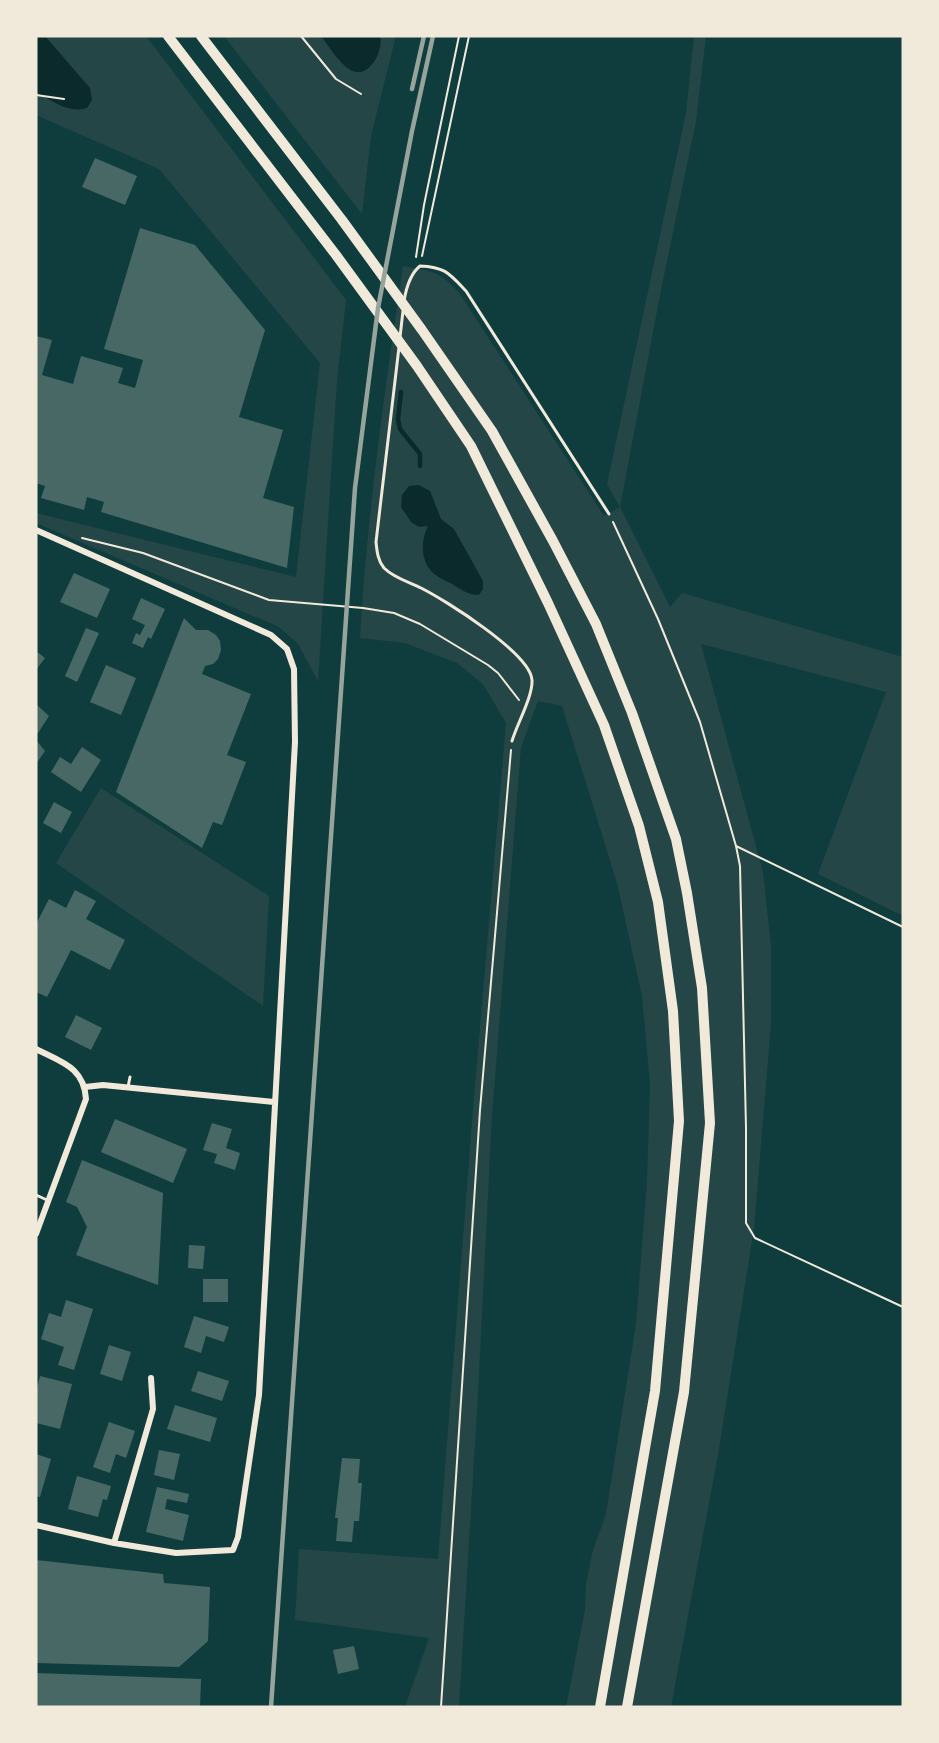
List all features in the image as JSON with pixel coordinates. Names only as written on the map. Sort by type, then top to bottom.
[{"type":"highway","points":[[168,36],[336,255],[417,366],[471,446],[548,603],[604,725],[639,826],[658,902],[673,1011],[679,1121],[656,1380],[600,1707]]},
{"type":"highway","points":[[201,36],[342,220],[492,431],[596,624],[632,713],[676,839],[702,988],[710,1123],[684,1392],[627,1707]]},
{"type":"street","points":[[36,531],[271,635],[287,649],[294,669],[295,742],[259,1395],[238,1537],[233,1550],[176,1553],[114,1543],[36,1525]]},
{"type":"street","points":[[36,1049],[69,1065],[80,1075],[85,1087],[86,1099],[36,1234]]},
{"type":"street","points":[[85,1087],[103,1085],[274,1102]]},
{"type":"street","points":[[114,1543],[153,1409],[151,1378]]},
{"type":"lane","points":[[512,741],[532,688],[529,669],[521,659],[452,605],[393,575],[384,567],[377,554],[376,542],[404,301],[414,271],[420,266],[438,267],[449,273],[466,291],[609,514]]},
{"type":"lane","points":[[384,471],[390,472]]},
{"type":"lane","points":[[404,580],[407,573]]},
{"type":"lane","points":[[128,1088],[130,1077]]},
{"type":"lane","points":[[36,1195],[48,1201]]},
{"type":"path","points":[[301,36],[336,79],[362,94]]},
{"type":"path","points":[[414,271],[423,205],[459,36]]},
{"type":"path","points":[[420,266],[469,36]]},
{"type":"path","points":[[38,95],[64,99]]},
{"type":"path","points":[[609,514],[658,619],[700,722],[740,866],[746,1222],[755,1238],[903,1307]]},
{"type":"path","points":[[56,538],[74,537],[143,553],[269,600],[394,613],[420,624],[498,673],[524,706]]},
{"type":"path","points":[[441,1707],[480,1110],[512,741]]},
{"type":"path","points":[[736,846],[903,927]]},
{"type":"shaded area","points":[[36,36],[146,36],[346,300],[337,380],[318,681],[298,644],[279,627],[36,523],[36,513],[296,577],[320,363],[159,169],[36,115]]},
{"type":"shaded area","points":[[36,36],[45,36],[90,88],[92,100],[87,108],[67,108],[36,92]]},
{"type":"shaded area","points":[[224,36],[396,36],[371,136],[362,214]]},
{"type":"shaded area","points":[[321,36],[380,36],[380,49],[368,68],[356,72],[341,62]]},
{"type":"shaded area","points":[[694,36],[706,36],[696,121],[620,507],[607,484],[686,113]]},
{"type":"shaded area","points":[[403,266],[435,273],[460,294],[604,516],[620,507],[670,607],[682,593],[903,657],[903,916],[818,874],[886,692],[701,644],[763,872],[771,946],[771,1024],[754,1228],[718,1455],[671,1707],[566,1707],[585,1610],[586,1584],[593,1550],[606,1514],[636,1324],[647,1181],[650,1084],[642,996],[617,883],[562,706],[538,701],[521,747],[492,1116],[459,1707],[405,1707],[429,1638],[295,1620],[299,1549],[438,1559],[506,723],[483,684],[457,663],[405,643],[360,638],[372,498]]},
{"type":"shaded area","points":[[419,485],[430,491],[441,519],[454,529],[483,581],[483,589],[479,595],[462,590],[436,576],[425,562],[424,537],[428,526],[419,527],[411,522],[401,507],[402,495],[409,486]]},
{"type":"shaded area","points":[[101,788],[269,896],[263,1006],[56,863]]},
{"type":"building","points":[[95,158],[137,176],[125,205],[82,187]]},
{"type":"building","points":[[140,228],[195,245],[265,330],[239,417],[283,430],[263,498],[294,507],[287,568],[101,512],[104,502],[87,497],[84,510],[41,498],[45,486],[36,483],[36,336],[52,340],[42,375],[73,384],[81,356],[123,368],[118,383],[135,388],[143,360],[104,349]]},
{"type":"building","points":[[74,573],[110,589],[97,618],[60,602]]},
{"type":"building","points":[[141,598],[165,609],[151,639],[148,637],[143,648],[132,643],[136,633],[140,635],[145,625],[132,619]]},
{"type":"building","points":[[184,618],[196,630],[208,630],[220,641],[221,650],[218,659],[213,664],[205,666],[202,674],[251,694],[227,755],[246,762],[222,825],[213,822],[202,848],[116,792]]},
{"type":"building","points":[[86,628],[99,633],[77,682],[65,676]]},
{"type":"building","points":[[36,651],[45,658],[36,670]]},
{"type":"building","points":[[106,665],[136,678],[121,715],[90,702]]},
{"type":"building","points":[[36,704],[49,716],[36,736]]},
{"type":"building","points":[[36,740],[45,751],[36,764]]},
{"type":"building","points":[[82,747],[101,760],[81,792],[51,772],[60,757],[71,764]]},
{"type":"building","points":[[54,802],[72,812],[61,833],[43,823]]},
{"type":"building","points":[[75,890],[96,901],[86,919],[125,940],[110,970],[71,950],[47,997],[36,992],[36,924],[49,899],[66,908]]},
{"type":"building","points":[[76,1015],[102,1028],[91,1050],[65,1037]]},
{"type":"building","points":[[115,1119],[187,1149],[173,1183],[101,1152]]},
{"type":"building","points":[[212,1123],[232,1129],[226,1148],[240,1153],[235,1170],[214,1163],[217,1154],[203,1150]]},
{"type":"building","points":[[82,1160],[163,1193],[158,1285],[76,1255],[87,1227],[77,1207],[66,1202]]},
{"type":"building","points":[[189,1245],[205,1246],[203,1269],[188,1268]]},
{"type":"building","points":[[203,1279],[228,1279],[228,1302],[203,1302]]},
{"type":"building","points":[[66,1300],[93,1309],[74,1370],[58,1365],[64,1347],[41,1339],[49,1313],[61,1317]]},
{"type":"building","points":[[194,1316],[229,1327],[224,1342],[206,1336],[201,1353],[184,1347]]},
{"type":"building","points":[[109,1345],[131,1352],[122,1381],[100,1374]]},
{"type":"building","points":[[198,1371],[229,1381],[222,1401],[191,1391]]},
{"type":"building","points":[[40,1376],[72,1384],[60,1429],[36,1423],[36,1392]]},
{"type":"building","points":[[175,1405],[217,1418],[210,1442],[167,1429]]},
{"type":"building","points":[[109,1422],[135,1431],[126,1458],[116,1454],[110,1473],[93,1467]]},
{"type":"building","points":[[159,1450],[180,1454],[174,1480],[154,1475]]},
{"type":"building","points":[[36,1454],[51,1459],[40,1497],[36,1496]]},
{"type":"building","points":[[342,1458],[360,1459],[358,1483],[362,1483],[359,1521],[354,1521],[352,1542],[336,1541],[338,1518],[335,1518]]},
{"type":"building","points":[[77,1476],[111,1486],[107,1500],[103,1499],[98,1517],[68,1509]]},
{"type":"building","points":[[157,1487],[189,1494],[187,1503],[167,1499],[165,1509],[189,1515],[183,1541],[146,1532]]},
{"type":"building","points":[[36,1560],[163,1574],[164,1583],[210,1587],[208,1641],[179,1667],[36,1663]]},
{"type":"building","points":[[354,1646],[359,1669],[338,1674],[333,1650]]},
{"type":"building","points":[[36,1673],[201,1679],[200,1707],[36,1707]]},
{"type":"waterway","points":[[401,392],[398,419],[400,429],[420,454],[420,466]]},
{"type":"railway","points":[[412,89],[424,36]]},
{"type":"railway","points":[[271,1707],[355,488],[378,308],[433,36]]}]
